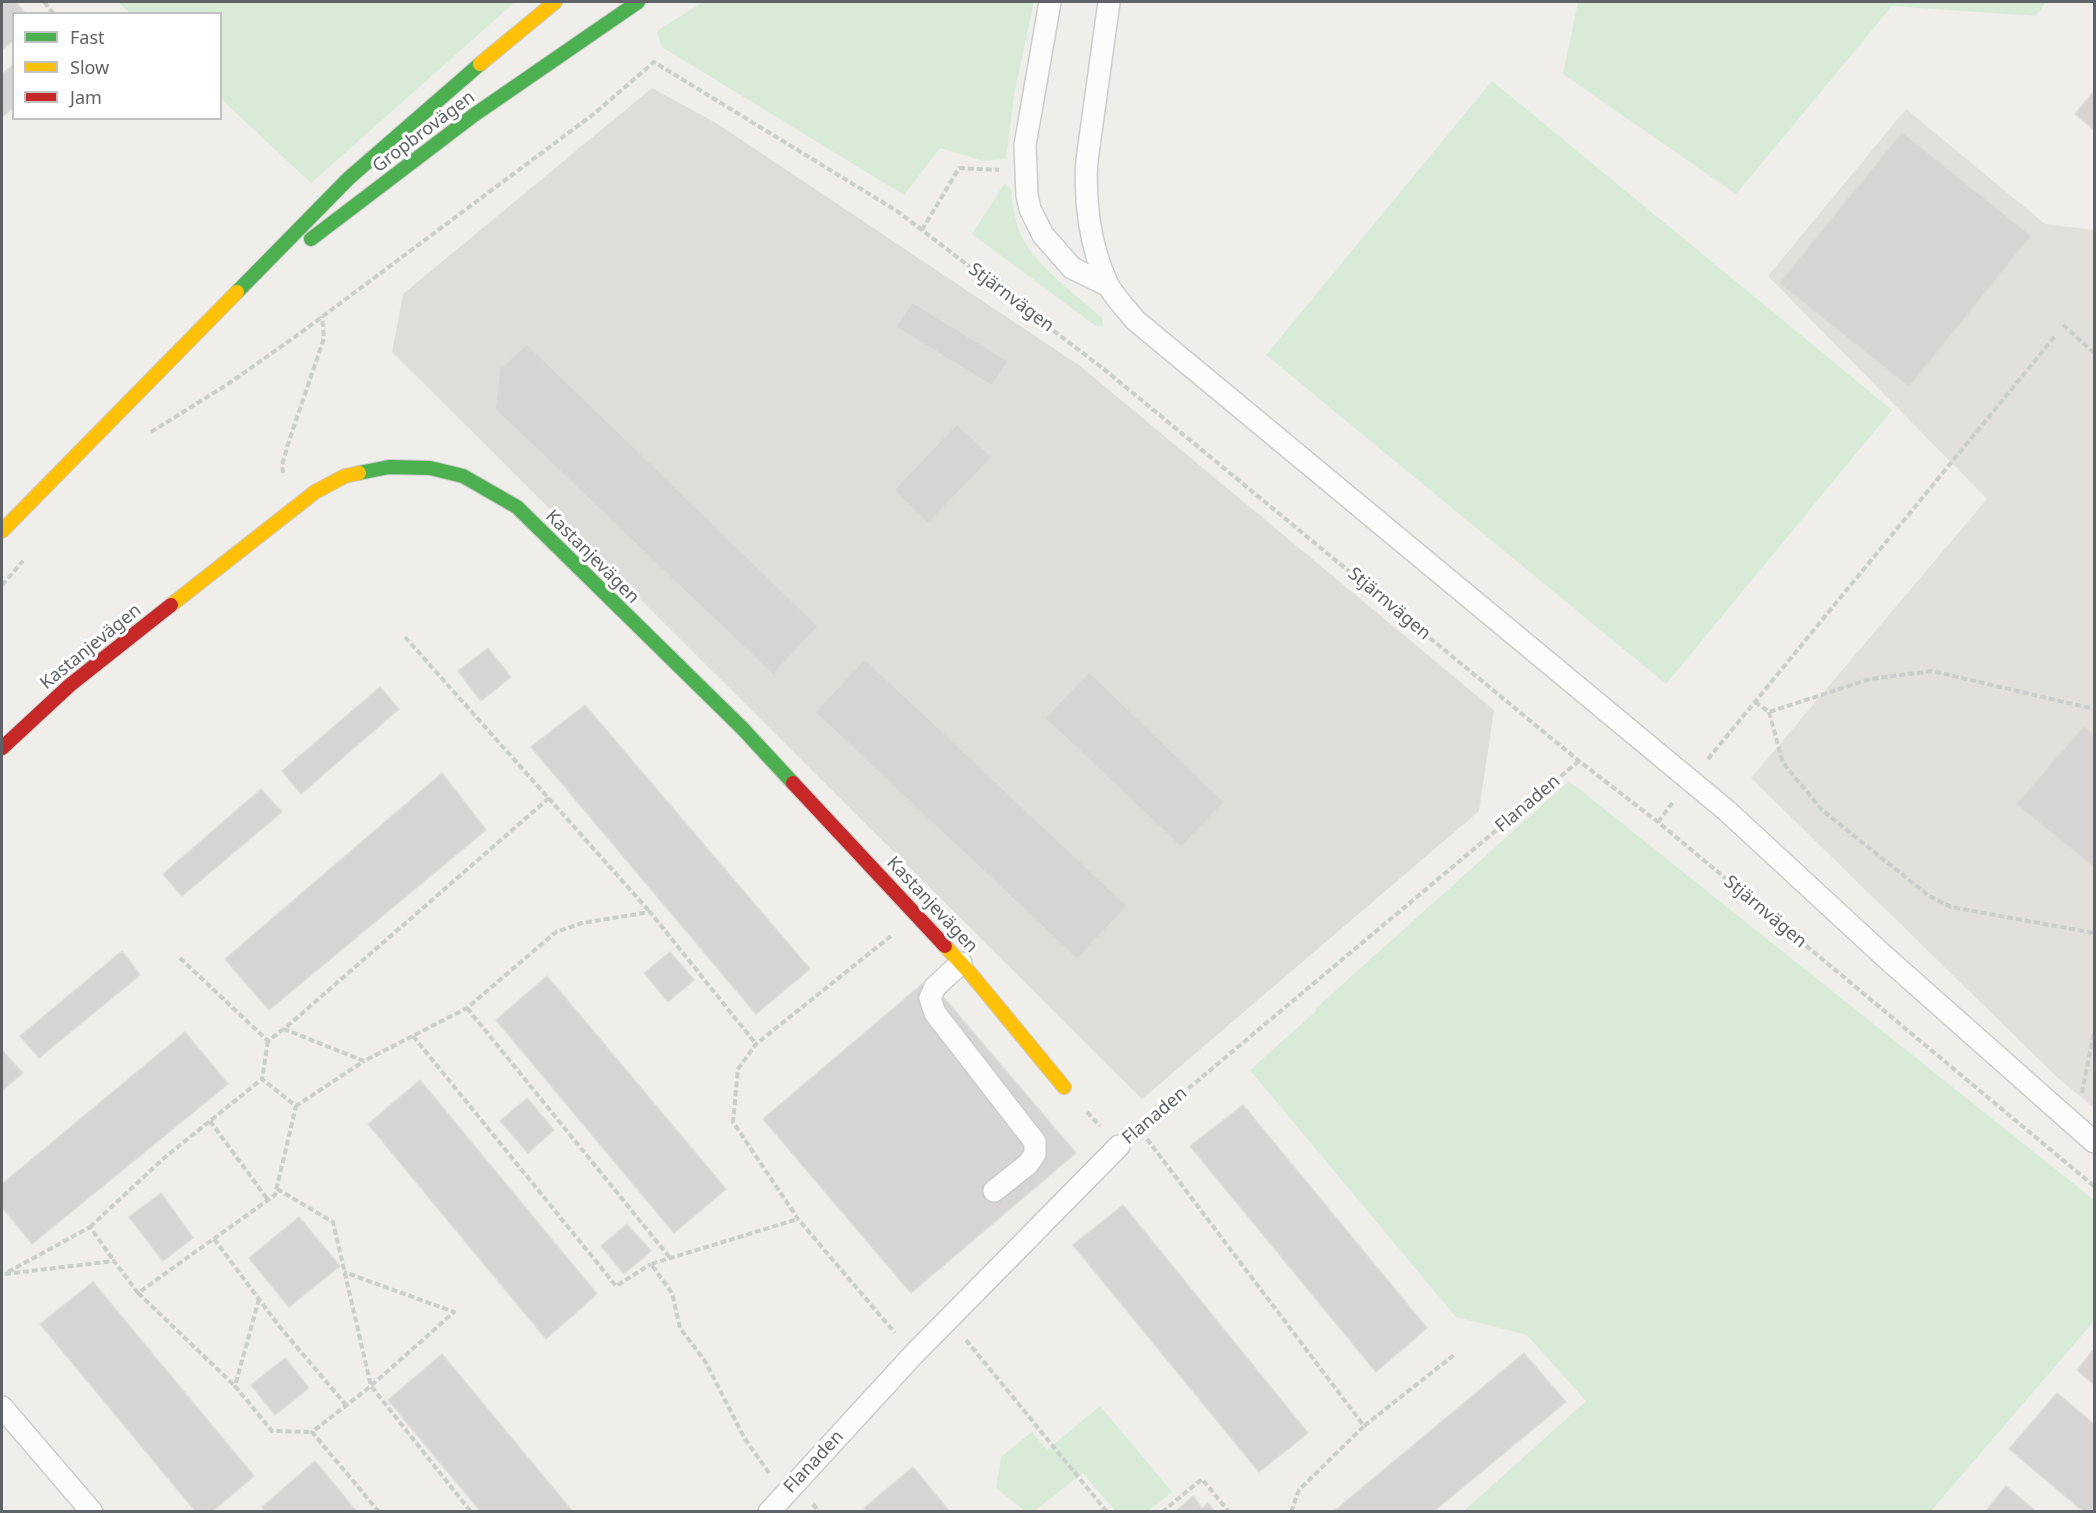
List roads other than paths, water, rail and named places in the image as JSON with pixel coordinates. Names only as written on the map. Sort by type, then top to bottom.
[{"type":"street","name":"Gropbrovägen","points":[[2,531],[349,178],[555,2]]},
{"type":"street","name":"Gropbrovägen","points":[[234,294],[341,218],[474,115],[638,2]]},
{"type":"street","name":"Kastanjevägen","points":[[2,748],[70,685],[315,492],[345,476],[389,466],[430,468],[463,476],[517,507],[742,728],[961,963],[1064,1087]]},
{"type":"lane","points":[[1050,2],[1025,145],[1027,195],[1030,209],[1043,235],[1072,268],[1107,285]]},
{"type":"lane","points":[[1109,2],[1086,178],[1089,216],[1096,252],[1107,285],[1135,320],[1726,810],[1874,947],[2094,1142]]},
{"type":"lane","points":[[961,963],[935,987],[930,998],[935,1012],[1035,1142],[1035,1154],[1028,1164],[994,1191]]},
{"type":"lane","name":"Flanaden","points":[[769,1512],[914,1354],[1119,1146]]},
{"type":"lane","points":[[2,1407],[92,1512]]}]
